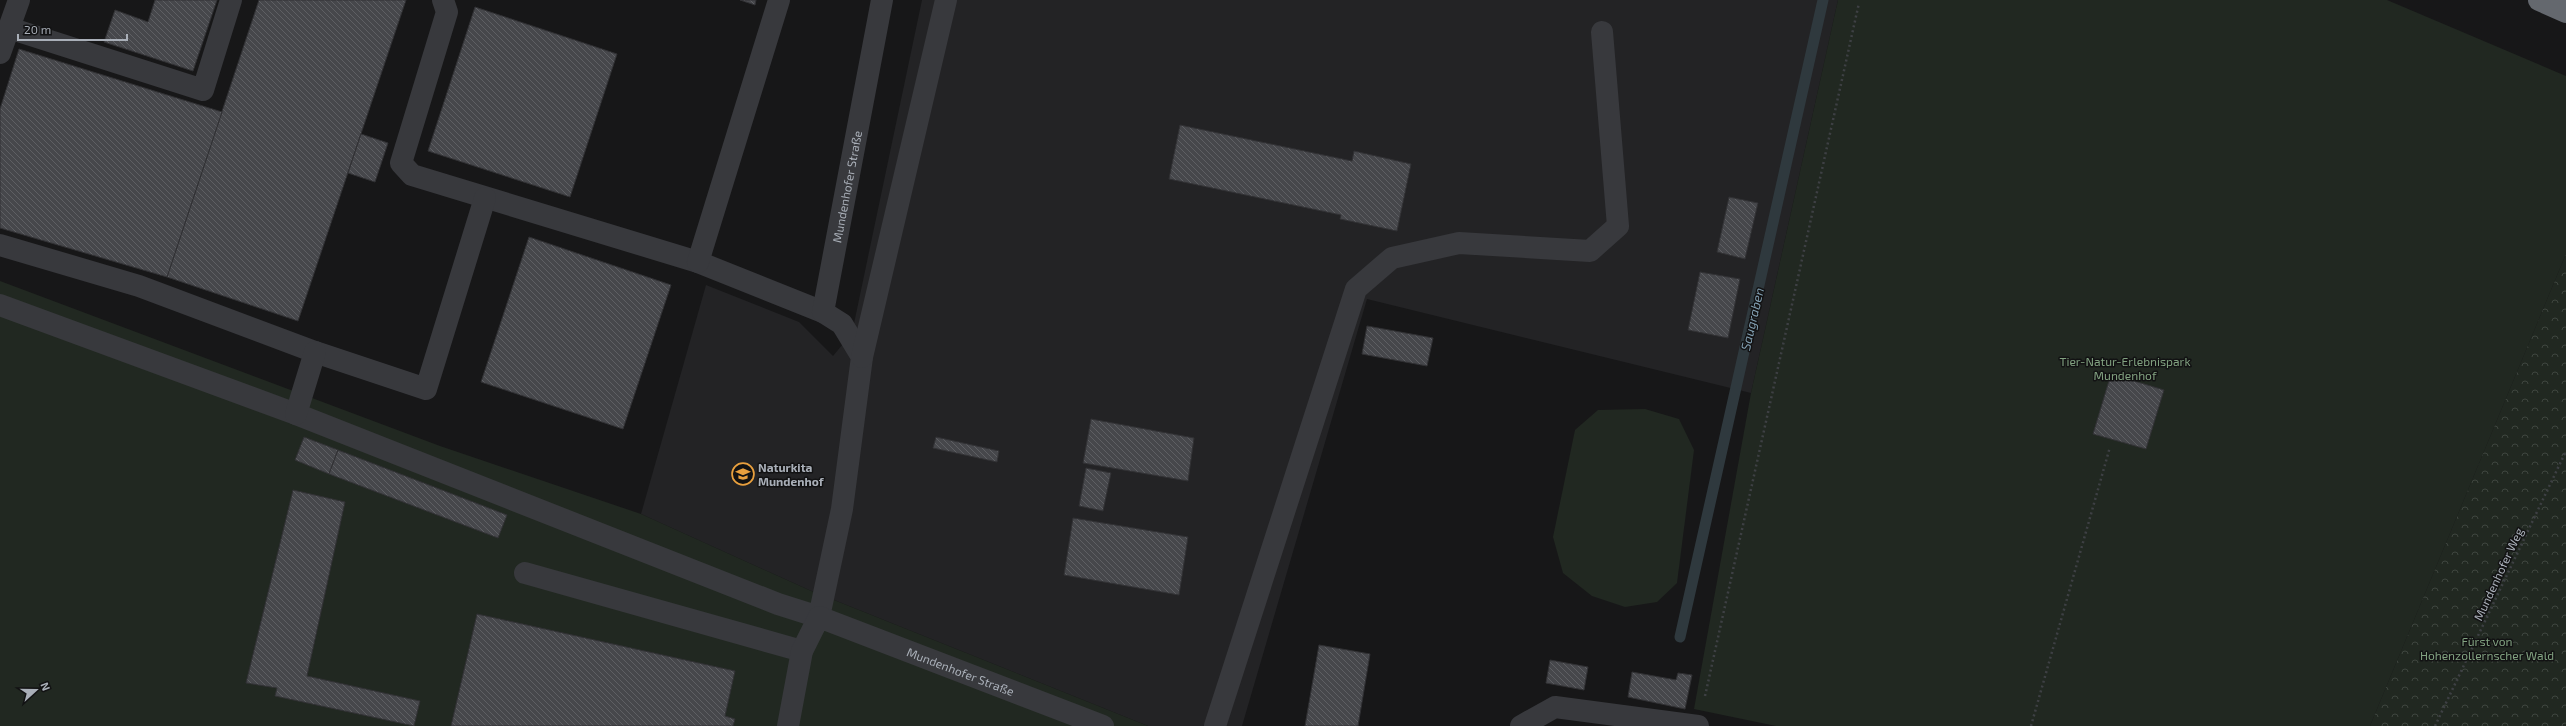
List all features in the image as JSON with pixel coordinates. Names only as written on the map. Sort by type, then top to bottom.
[{"type":"highway","points":[[2539,0],[2566,12]]},
{"type":"street","points":[[0,54],[19,0]]},
{"type":"street","points":[[9,28],[203,90],[230,0]]},
{"type":"street","points":[[443,0],[447,12],[401,163],[412,174],[485,198],[698,262],[823,312],[842,324],[862,358]]},
{"type":"street","points":[[698,262],[779,0]]},
{"type":"street","name":"Mundenhofer Straße","points":[[823,312],[882,0]]},
{"type":"street","points":[[788,726],[802,651],[819,618],[842,509],[862,358],[946,0]]},
{"type":"street","points":[[1215,726],[1356,289],[1392,258],[1459,243],[1590,251],[1618,226],[1602,32]]},
{"type":"street","points":[[0,246],[139,286],[315,352],[426,388],[485,198]]},
{"type":"street","name":"Mundenhofer Straße","points":[[0,305],[296,414],[778,604],[819,618],[1103,726]]},
{"type":"street","points":[[296,414],[315,352]]},
{"type":"street","points":[[525,573],[802,651]]},
{"type":"street","points":[[1521,726],[1555,707],[1698,726]]},
{"type":"path","points":[[1703,703],[1859,3]]},
{"type":"path","points":[[2031,726],[2110,448]]},
{"type":"path","name":"Mundenhofer Weg","points":[[2435,726],[2566,451]]},
{"type":"shaded area","points":[[922,0],[1838,0],[1751,393],[1367,299],[1242,726],[1148,726],[809,590],[641,514],[706,285],[799,322],[833,356],[852,333]]},
{"type":"green space","name":"Tier-Natur-Erlebnispark Mundenhof","points":[[1838,0],[2387,0],[2566,76],[2566,254],[2370,726],[1776,726],[1694,709],[1751,393]]},
{"type":"green space","name":"Fürst von Hohenzollernscher Wald","points":[[2566,254],[2566,726],[2370,726]]},
{"type":"green space","points":[[0,281],[440,446],[641,514],[809,590],[1148,726],[0,726]]},
{"type":"green space","points":[[1645,409],[1679,419],[1694,450],[1677,583],[1657,602],[1625,607],[1592,596],[1563,573],[1553,537],[1575,430],[1598,410]]},
{"type":"building","points":[[155,0],[217,0],[193,71],[104,42],[115,10],[148,22]]},
{"type":"building","points":[[259,0],[406,0],[298,321],[167,277]]},
{"type":"building","points":[[740,0],[756,0],[755,5]]},
{"type":"building","points":[[475,7],[617,54],[570,197],[428,151]]},
{"type":"building","points":[[19,49],[222,112],[167,277],[0,228],[0,109]]},
{"type":"building","points":[[1180,125],[1352,161],[1354,151],[1411,164],[1397,231],[1340,219],[1341,215],[1169,179]]},
{"type":"building","points":[[361,134],[388,143],[375,182],[348,173]]},
{"type":"building","points":[[1729,197],[1758,203],[1745,259],[1717,252]]},
{"type":"building","points":[[529,237],[671,285],[623,429],[481,382]]},
{"type":"building","points":[[1700,272],[1740,279],[1728,338],[1688,330]]},
{"type":"building","points":[[1367,326],[1433,338],[1427,366],[1362,354]]},
{"type":"building","points":[[2111,374],[2164,390],[2146,449],[2093,434]]},
{"type":"building","points":[[1091,419],[1194,438],[1188,481],[1083,463]]},
{"type":"building","points":[[304,437],[338,450],[329,474],[295,460]]},
{"type":"building","points":[[936,437],[999,451],[997,462],[933,448]]},
{"type":"building","points":[[338,450],[507,515],[498,538],[329,474]]},
{"type":"building","points":[[1086,468],[1111,473],[1103,511],[1079,506]]},
{"type":"building","points":[[293,490],[345,502],[307,676],[420,701],[414,726],[275,696],[277,688],[246,683]]},
{"type":"building","points":[[1073,518],[1188,537],[1179,595],[1064,575]]},
{"type":"building","points":[[477,614],[735,671],[725,716],[735,719],[733,726],[451,726]]},
{"type":"building","points":[[1319,645],[1370,654],[1358,726],[1305,726]]},
{"type":"building","points":[[1550,660],[1588,667],[1584,690],[1546,683]]},
{"type":"building","points":[[1632,672],[1676,680],[1678,673],[1692,675],[1685,709],[1628,697]]},
{"type":"waterway","name":"Saugraben","points":[[1680,637],[1823,0]]},
{"type":"place","name":"Naturkita Mundenhof","points":[[743,474]]}]
